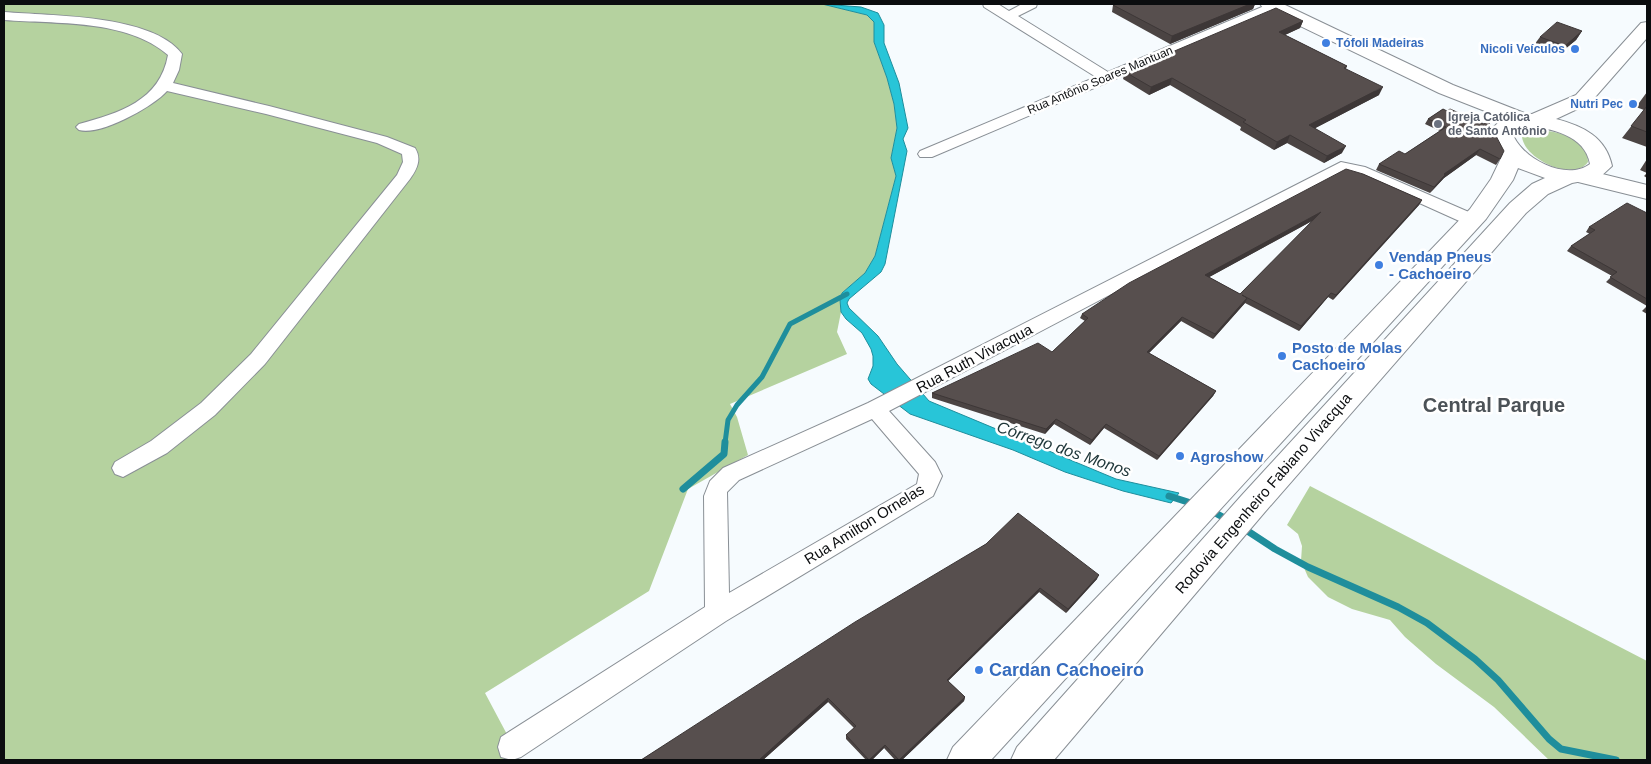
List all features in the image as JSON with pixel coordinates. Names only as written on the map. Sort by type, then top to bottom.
[{"type":"main road","points":[[1272,5],[1446,89],[1531,120],[1564,127],[1586,139],[1616,169],[1647,191]]},
{"type":"main road","points":[[1531,120],[1583,99],[1647,27]]},
{"type":"main road","points":[[1446,89],[1488,117],[1497,126],[1507,145],[1527,164],[1545,172],[1576,176],[1647,191]]},
{"type":"main road","points":[[1583,99],[1581,107],[1582,124],[1595,148]]},
{"type":"main road","name":"Rodovia Engenheiro Fabiano Vivacqua","points":[[966,760],[1188,526],[1224,485],[1472,220],[1495,191],[1507,145],[1504,126],[1516,121],[1531,120]]},
{"type":"main road","name":"Rodovia Engenheiro Fabiano Vivacqua","points":[[1030,760],[1216,545],[1518,208],[1540,189],[1576,176],[1591,174],[1601,166],[1601,161],[1595,148]]},
{"type":"street","points":[[989,4],[1107,77]]},
{"type":"street","points":[[1009,16],[1031,4]]},
{"type":"street","name":"Rua Antônio Soares Mantuan","points":[[926,154],[1272,5]]},
{"type":"street","points":[[4,16],[107,26],[148,35],[168,45],[175,54],[171,73],[164,86],[153,97],[105,121],[84,127]]},
{"type":"street","points":[[123,468],[159,447],[208,409],[258,358],[381,207],[404,176],[411,162],[409,151],[382,140],[270,110],[164,86]]},
{"type":"street","name":"Rua Ruth Vivacqua","points":[[717,613],[716,496],[718,487],[731,474],[881,406],[1341,167],[1359,170],[1472,220]]},
{"type":"street","name":"Rua Amilton Ornelas","points":[[511,747],[717,613],[925,490],[931,476],[927,468],[881,406]]},
{"type":"green space","points":[[4,4],[822,4],[867,15],[874,22],[874,42],[894,104],[897,128],[891,158],[896,176],[875,256],[865,273],[842,293],[840,300],[841,312],[837,332],[847,354],[730,404],[737,417],[748,455],[688,489],[649,591],[485,693],[518,755],[510,760],[4,760]]},
{"type":"green space","points":[[1538,130],[1570,137],[1583,147],[1587,154],[1588,162],[1581,168],[1572,170],[1551,166],[1541,160],[1525,145],[1522,137],[1527,132]]},
{"type":"green space","points":[[1310,486],[1647,661],[1647,760],[1549,760],[1494,707],[1436,664],[1405,637],[1390,620],[1352,609],[1328,597],[1308,577],[1301,561],[1302,546],[1298,534],[1287,525]]},
{"type":"water","points":[[822,4],[861,7],[878,13],[884,25],[884,43],[899,83],[908,128],[903,139],[907,151],[885,264],[881,272],[849,299],[847,303],[849,308],[878,336],[897,364],[929,401],[1116,479],[1179,493],[1171,503],[1123,491],[1065,472],[1013,450],[910,414],[871,384],[868,379],[873,366],[871,349],[862,333],[841,312],[840,300],[842,293],[865,273],[875,256],[896,176],[891,158],[897,128],[894,104],[874,42],[874,22],[867,15]]},
{"type":"building","points":[[1250,4],[1172,36],[1113,5]]},
{"type":"building","points":[[1276,8],[1303,21],[1279,32],[1347,66],[1344,68],[1383,87],[1309,125],[1346,146],[1327,156],[1290,135],[1277,142],[1243,122],[1246,120],[1172,78],[1151,87],[1125,72]]},
{"type":"building","points":[[1557,22],[1582,31],[1565,46],[1540,37]]},
{"type":"building","points":[[1647,106],[1647,132],[1631,126]]},
{"type":"building","points":[[1443,109],[1447,111],[1450,109],[1484,124],[1488,121],[1504,151],[1500,159],[1480,149],[1444,174],[1434,187],[1379,164],[1399,151],[1405,154],[1446,127],[1428,119]]},
{"type":"building","points":[[1346,169],[1363,174],[1422,200],[1336,295],[1331,293],[1301,326],[1242,295],[1247,298],[1215,334],[1182,317],[1147,352],[1216,391],[1159,456],[1106,424],[1092,440],[1056,419],[1046,429],[932,393],[1038,343],[1052,352],[1088,318],[1082,314],[1129,283]],"holes":[[[1321,212],[1240,294],[1205,275]]]},
{"type":"building","points":[[1627,203],[1647,213],[1647,299],[1610,277],[1617,272],[1571,246],[1595,230],[1589,227]]},
{"type":"building","points":[[1018,513],[1099,575],[1068,609],[1040,588],[947,680],[965,697],[899,760],[885,745],[869,760],[846,735],[856,726],[828,698],[759,760],[641,760],[855,622],[986,544]]},
{"type":"waterway","points":[[725,443],[728,420],[737,405],[762,377],[790,324],[847,294]]},
{"type":"waterway","points":[[683,489],[724,454],[725,442]]},
{"type":"waterway","name":"Córrego dos Monos","points":[[1169,496],[1194,504]]},
{"type":"waterway","name":"Córrego dos Monos","points":[[1210,510],[1228,520]]},
{"type":"waterway","name":"Córrego dos Monos","points":[[1243,528],[1275,549],[1308,567],[1398,607],[1427,623],[1475,659],[1498,680],[1549,739],[1561,749],[1616,760]]},
{"type":"place","name":"Tófoli Madeiras","points":[[1326,43]]},
{"type":"place","name":"Nicoli Veículos","points":[[1575,49]]},
{"type":"place","name":"Nutri Pec","points":[[1633,104]]},
{"type":"place","name":"Igreja Católica de Santo Antônio","points":[[1438,124]]},
{"type":"place","name":"Vendap Pneus - Cachoeiro","points":[[1379,265]]},
{"type":"place","name":"Posto de Molas Cachoeiro","points":[[1282,356]]},
{"type":"place","name":"Agroshow","points":[[1180,456]]},
{"type":"place","name":"Cardan Cachoeiro","points":[[979,670]]},
{"type":"district","name":"Central Parque","points":[[1494,405]]}]
